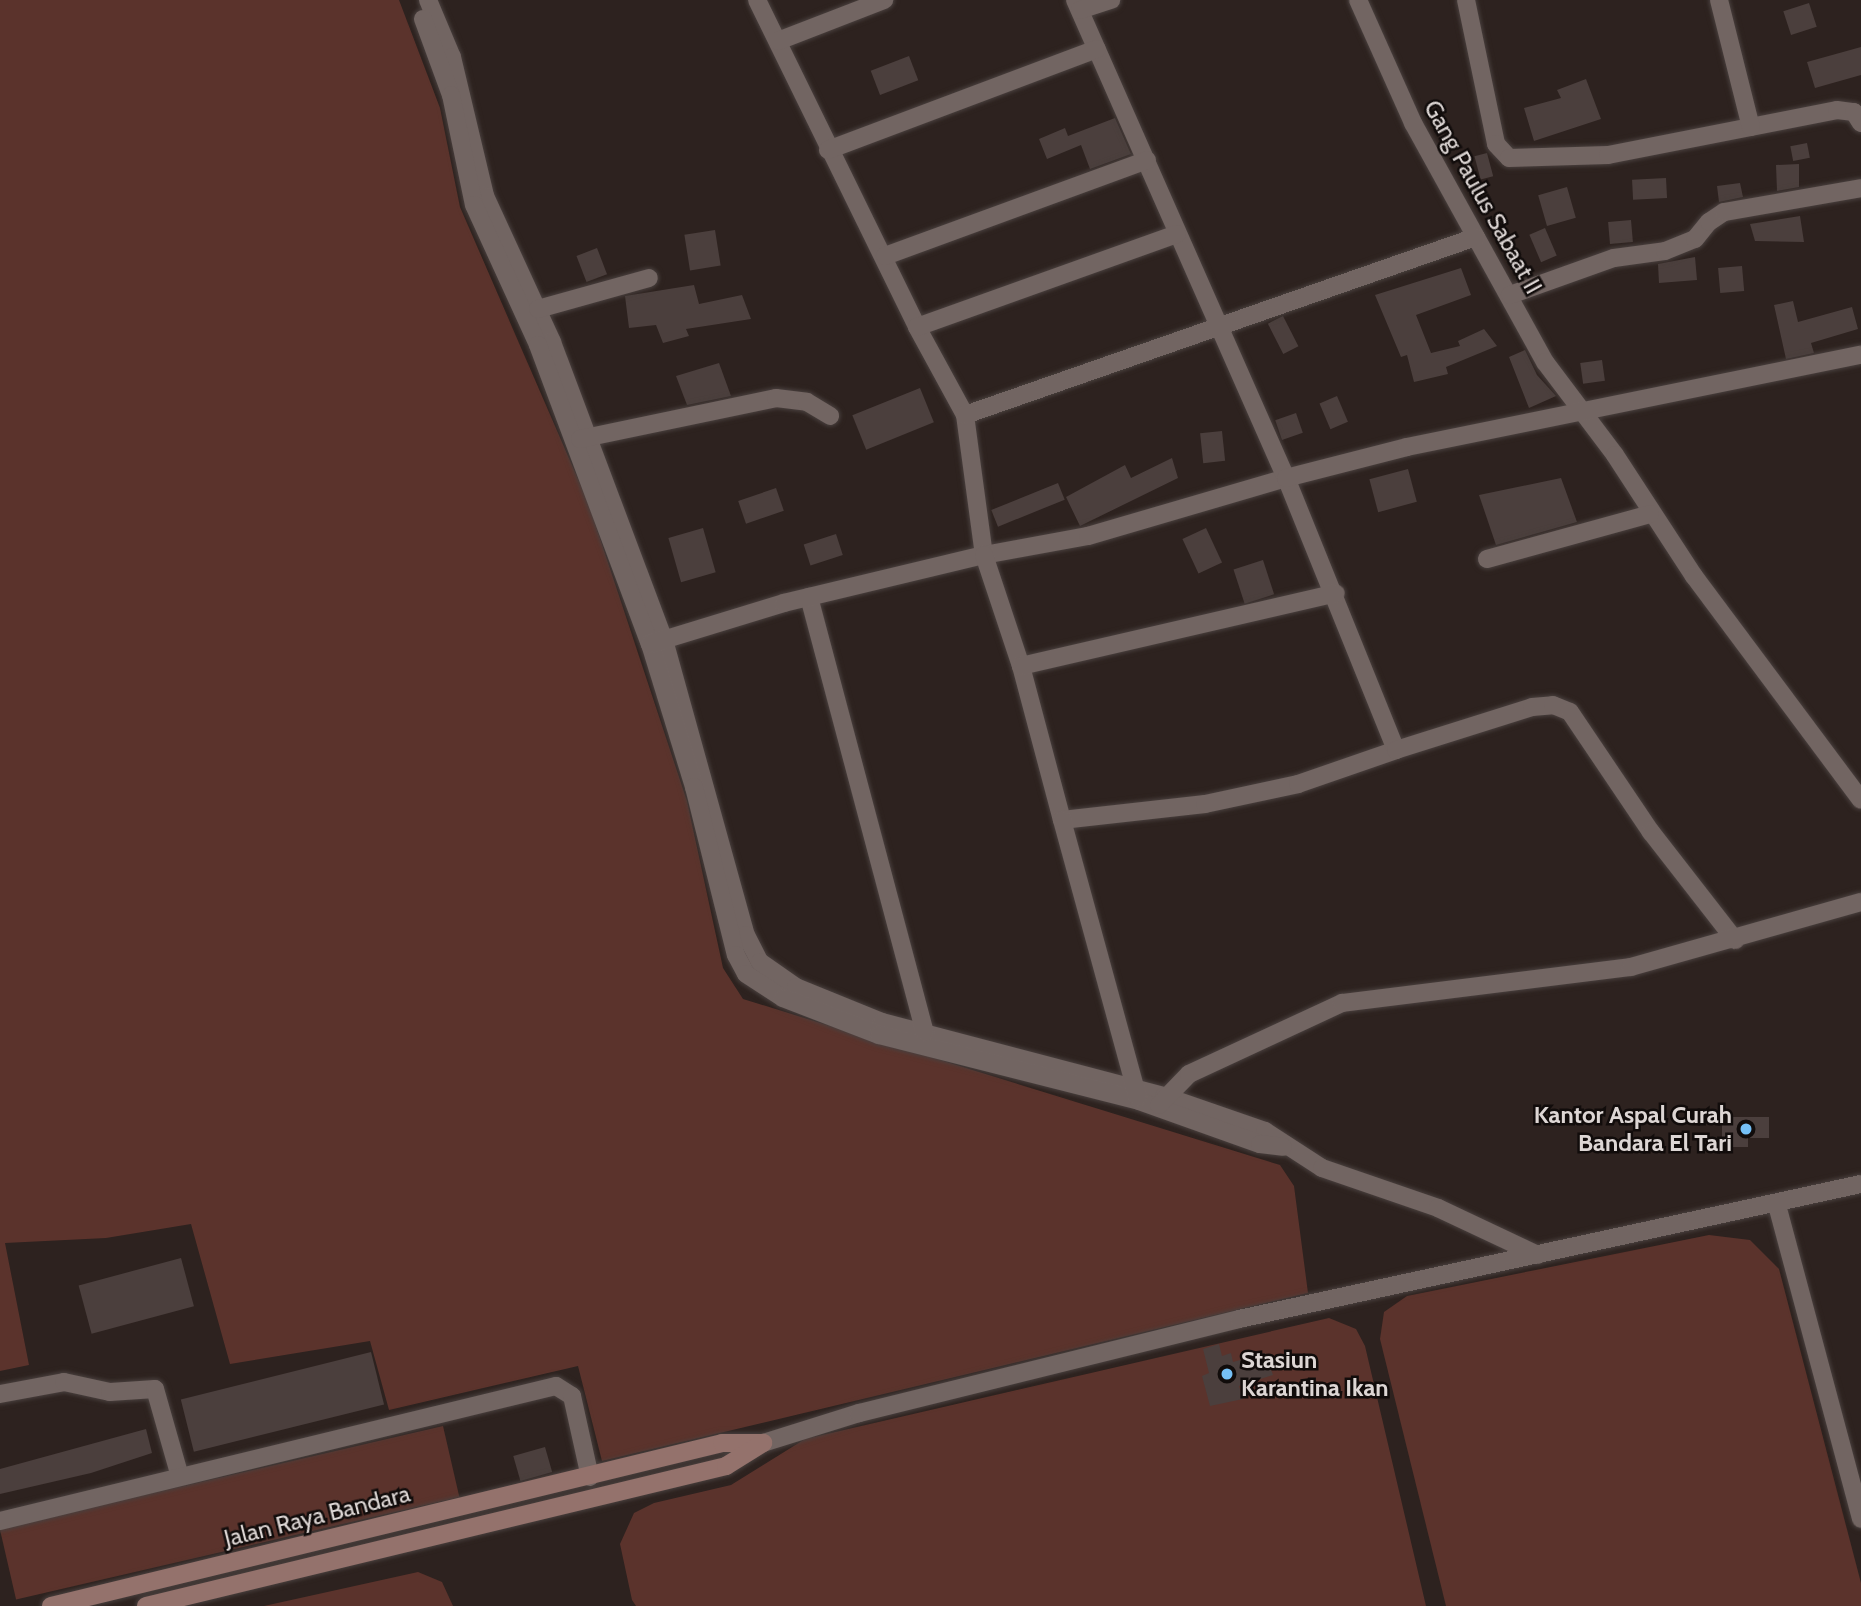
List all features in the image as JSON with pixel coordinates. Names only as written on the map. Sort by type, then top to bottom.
[{"type":"main road","name":"Jalan Raya Bandara","points":[[51,1606],[593,1477],[722,1443],[763,1443]]},
{"type":"main road","name":"Jalan Raya Bandara","points":[[146,1606],[602,1499],[726,1466],[763,1443]]},
{"type":"main road","points":[[593,1477],[602,1499]]},
{"type":"street","points":[[416,0],[451,95],[474,205],[581,439]]},
{"type":"street","points":[[428,0],[452,57],[485,196],[506,250],[538,309],[581,439],[657,642],[753,952],[769,971],[796,987],[882,1021],[1265,1131],[1287,1148],[1322,1168],[1438,1208],[1538,1255]]},
{"type":"street","points":[[757,0],[828,150],[885,256],[917,327],[965,415],[984,555],[1021,666],[1138,1095]]},
{"type":"street","points":[[778,41],[884,0]]},
{"type":"street","points":[[1111,0],[1077,5],[1336,593],[1396,750]]},
{"type":"street","name":"Gang Paulus Sabaat II","points":[[1358,0],[1413,123],[1545,362],[1578,411],[1615,455],[1650,514],[1861,800]]},
{"type":"street","points":[[1466,0],[1496,144],[1509,158],[1576,159],[1847,109],[1861,123]]},
{"type":"street","points":[[1719,0],[1751,127]]},
{"type":"street","points":[[828,150],[1097,49]]},
{"type":"street","points":[[885,256],[1147,160]]},
{"type":"street","points":[[1510,295],[1614,258],[1665,251],[1695,239],[1724,212],[1861,188]]},
{"type":"street","points":[[917,327],[1178,233]]},
{"type":"street","points":[[965,415],[1218,323],[1476,237]]},
{"type":"street","points":[[538,309],[649,278]]},
{"type":"street","points":[[657,642],[809,597],[984,555],[1088,536],[1286,478],[1578,411],[1861,355]]},
{"type":"street","points":[[581,439],[776,398],[807,402],[830,416]]},
{"type":"street","points":[[1487,559],[1650,514]]},
{"type":"street","points":[[1021,666],[1336,593]]},
{"type":"street","points":[[809,597],[925,1032]]},
{"type":"street","points":[[657,642],[736,955],[747,974],[783,998],[879,1035],[1138,1095]]},
{"type":"street","points":[[1062,820],[1230,799],[1346,770],[1396,750],[1532,707],[1553,705],[1570,712],[1651,832],[1735,940]]},
{"type":"street","points":[[1161,1102],[1189,1074],[1229,1053],[1342,1003],[1620,969],[1735,940],[1861,902]]},
{"type":"street","points":[[763,1443],[859,1413],[1239,1319],[1777,1205],[1861,1184]]},
{"type":"street","points":[[1777,1205],[1861,1519]]},
{"type":"street","points":[[0,1394],[64,1382],[110,1392],[155,1389],[180,1477]]},
{"type":"street","points":[[0,1521],[556,1386],[572,1396],[593,1477]]},
{"type":"shaded area","points":[[0,0],[399,0],[440,108],[460,207],[588,502],[687,801],[723,968],[743,999],[1280,1165],[1294,1186],[1308,1293],[602,1461],[578,1366],[389,1410],[370,1341],[230,1364],[191,1224],[106,1238],[5,1243],[29,1365],[0,1371]]},
{"type":"shaded area","points":[[1709,1235],[1750,1240],[1779,1269],[1861,1583],[1861,1606],[1446,1606],[1380,1339],[1384,1312],[1407,1296]]},
{"type":"shaded area","points":[[1329,1318],[1356,1329],[1365,1346],[1426,1606],[636,1606],[632,1600],[620,1544],[634,1513],[654,1503],[731,1485],[805,1439]]},
{"type":"shaded area","points":[[443,1426],[459,1497],[16,1599],[0,1528]]},
{"type":"shaded area","points":[[418,1572],[442,1582],[453,1606],[264,1606]]},
{"type":"building","points":[[1809,3],[1817,27],[1791,35],[1783,11]]},
{"type":"building","points":[[1861,47],[1861,75],[1815,88],[1807,62]]},
{"type":"building","points":[[909,56],[918,80],[880,95],[871,71]]},
{"type":"building","points":[[1586,79],[1601,119],[1534,141],[1524,108],[1561,98],[1557,90]]},
{"type":"building","points":[[1115,118],[1131,154],[1090,169],[1081,145],[1047,159],[1039,139],[1065,128],[1068,136]]},
{"type":"building","points":[[1807,143],[1810,158],[1793,161],[1790,146]]},
{"type":"building","points":[[1487,153],[1493,176],[1481,180],[1474,156]]},
{"type":"building","points":[[1799,164],[1799,187],[1777,191],[1776,165]]},
{"type":"building","points":[[1666,178],[1667,198],[1633,200],[1632,180]]},
{"type":"building","points":[[1740,183],[1743,197],[1719,202],[1717,186]]},
{"type":"building","points":[[1567,187],[1576,218],[1547,226],[1538,195]]},
{"type":"building","points":[[1800,216],[1804,242],[1755,241],[1750,224]]},
{"type":"building","points":[[1631,220],[1633,242],[1610,244],[1608,222]]},
{"type":"building","points":[[1545,228],[1557,256],[1541,262],[1529,235]]},
{"type":"building","points":[[715,230],[721,266],[690,270],[684,235]]},
{"type":"building","points":[[597,248],[607,274],[586,282],[576,256]]},
{"type":"building","points":[[1695,257],[1697,280],[1659,283],[1658,264]]},
{"type":"building","points":[[1742,266],[1744,291],[1720,293],[1718,268]]},
{"type":"building","points":[[1461,268],[1471,295],[1416,315],[1431,353],[1460,346],[1458,341],[1484,329],[1497,346],[1446,367],[1448,374],[1414,382],[1407,355],[1401,357],[1375,295]]},
{"type":"building","points":[[694,285],[699,304],[742,295],[751,319],[686,329],[689,336],[663,343],[656,325],[629,328],[625,296]]},
{"type":"building","points":[[1793,301],[1798,322],[1852,307],[1858,329],[1811,343],[1814,353],[1786,359],[1774,305]]},
{"type":"building","points":[[1283,316],[1298,346],[1283,354],[1268,324]]},
{"type":"building","points":[[1525,350],[1537,375],[1556,396],[1529,408],[1509,357]]},
{"type":"building","points":[[1602,360],[1605,381],[1583,384],[1580,363]]},
{"type":"building","points":[[719,363],[731,396],[687,405],[676,376]]},
{"type":"building","points":[[920,388],[934,422],[866,450],[852,415]]},
{"type":"building","points":[[1337,396],[1348,422],[1330,429],[1320,403]]},
{"type":"building","points":[[1296,413],[1303,433],[1282,440],[1275,420]]},
{"type":"building","points":[[1222,431],[1225,461],[1203,463],[1200,433]]},
{"type":"building","points":[[1172,458],[1178,478],[1080,526],[1066,497],[1125,465],[1131,478]]},
{"type":"building","points":[[1408,469],[1417,502],[1378,512],[1369,479]]},
{"type":"building","points":[[1561,478],[1577,522],[1496,545],[1479,495]]},
{"type":"building","points":[[1058,483],[1065,500],[998,527],[991,510]]},
{"type":"building","points":[[776,488],[784,511],[746,524],[738,501]]},
{"type":"building","points":[[703,528],[716,572],[681,582],[668,538]]},
{"type":"building","points":[[1206,528],[1222,562],[1198,573],[1182,539]]},
{"type":"building","points":[[836,534],[843,555],[810,565],[804,545]]},
{"type":"building","points":[[1263,560],[1274,594],[1245,604],[1234,570]]},
{"type":"building","name":"Kantor Aspal Curah Bandara El Tari","points":[[1722,1117],[1769,1117],[1769,1138],[1748,1138],[1748,1147],[1729,1147],[1729,1139],[1722,1139]]},
{"type":"building","points":[[181,1258],[194,1306],[92,1334],[79,1285]]},
{"type":"building","name":"Stasiun Karantina Ikan","points":[[1219,1344],[1222,1356],[1231,1353],[1233,1362],[1265,1353],[1273,1375],[1239,1386],[1243,1399],[1210,1406],[1202,1376],[1209,1373],[1203,1349]]},
{"type":"building","points":[[371,1352],[384,1404],[194,1452],[181,1399]]},
{"type":"building","points":[[146,1429],[152,1453],[91,1473],[0,1494],[0,1469]]},
{"type":"building","points":[[545,1447],[552,1472],[520,1481],[513,1456]]},
{"type":"place","name":"Kantor Aspal Curah Bandara El Tari","points":[[1746,1129]]},
{"type":"place","name":"Stasiun Karantina Ikan","points":[[1227,1374]]}]
